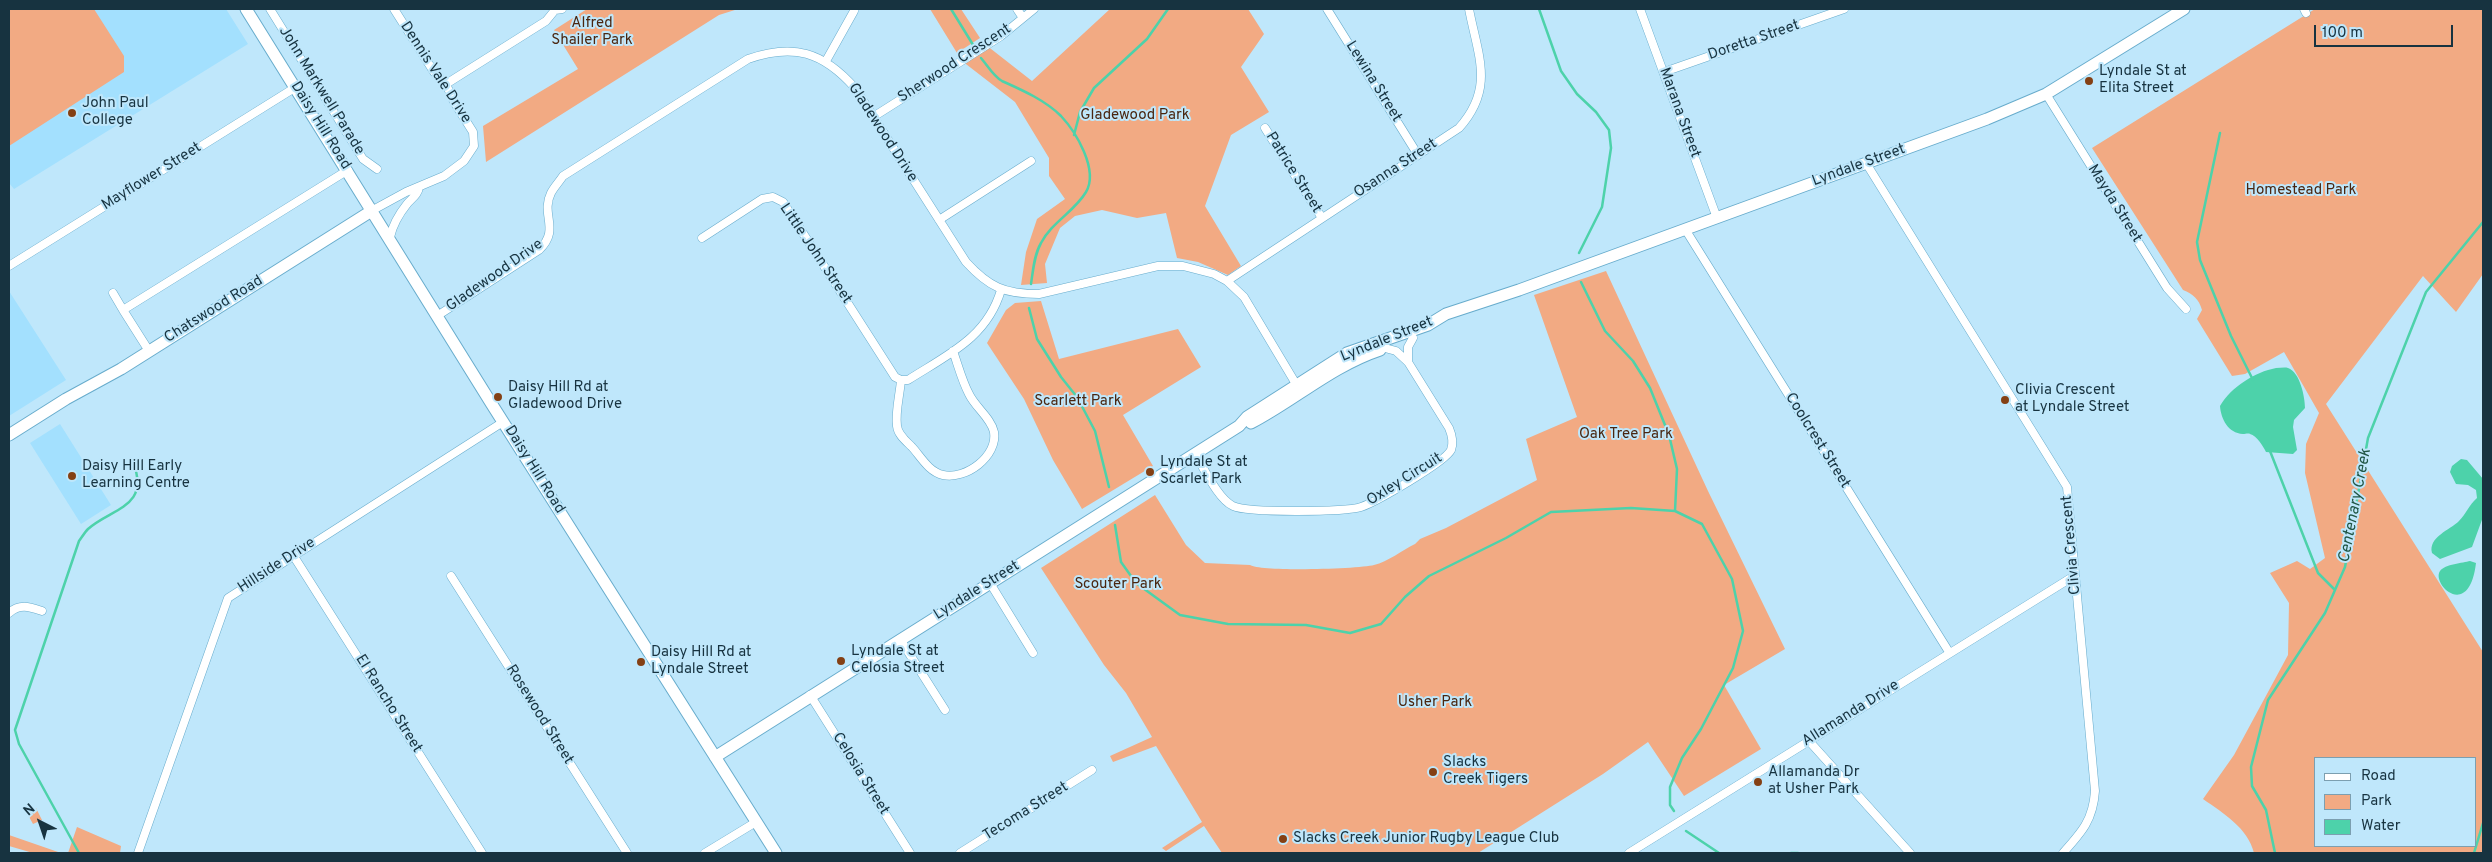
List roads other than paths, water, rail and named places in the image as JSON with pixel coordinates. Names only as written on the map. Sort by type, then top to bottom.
[{"type":"street","name":"Daisy Hill Road","points":[[246,9],[390,237],[503,422],[776,853]]},
{"type":"street","name":"John Markwell Parade","points":[[270,9],[363,159],[377,169]]},
{"type":"street","name":"Dennis Vale Drive","points":[[394,9],[434,72],[446,84],[474,139]]},
{"type":"street","points":[[446,84],[546,21],[557,9]]},
{"type":"street","points":[[1017,9],[1023,18]]},
{"type":"street","name":"Sherwood Crescent","points":[[873,118],[1001,36],[1034,9]]},
{"type":"street","name":"Lewina Street","points":[[1327,9],[1418,155]]},
{"type":"street","name":"Osanna Street","points":[[1227,281],[1459,128],[1471,115],[1478,100],[1482,84],[1481,68],[1468,9]]},
{"type":"street","name":"Marana Street","points":[[1640,9],[1717,218]]},
{"type":"street","name":"Doretta Street","points":[[1664,72],[1844,9]]},
{"type":"street","name":"Lyndale Street","points":[[1299,388],[1359,348],[1428,325],[1446,314],[1519,290],[1987,119],[2046,94],[2168,13],[2184,9]]},
{"type":"street","points":[[826,61],[854,11]]},
{"type":"street","name":"Gladewood Drive","points":[[437,316],[538,250],[547,242],[551,230],[548,209],[550,194],[563,176],[748,60],[769,52],[791,51],[810,54],[826,61],[842,74],[854,88],[966,262],[982,280],[1001,290],[1019,294],[1039,294],[1158,266],[1183,266],[1214,274],[1227,281],[1244,298],[1299,388]]},
{"type":"street","name":"Mayflower Street","points":[[9,266],[296,87]]},
{"type":"street","name":"Mayda Street","points":[[2046,94],[2167,288],[2186,309]]},
{"type":"street","name":"Patrice Street","points":[[1265,128],[1322,218]]},
{"type":"street","name":"Chatswood Road","points":[[9,435],[149,351],[373,210],[455,168],[471,153],[474,139]]},
{"type":"street","points":[[939,220],[1031,161]]},
{"type":"street","name":"Clivia Crescent","points":[[1866,163],[2066,487],[2069,502],[2074,576],[2096,792],[2094,810],[2087,825],[2064,853]]},
{"type":"street","points":[[123,310],[348,170]]},
{"type":"street","name":"Chatswood Road","points":[[390,237],[393,224],[407,204],[418,193],[419,187]]},
{"type":"street","name":"Little John Street","points":[[702,238],[762,199],[773,197],[783,202],[895,377],[901,380]]},
{"type":"street","name":"Coolcrest Street","points":[[1685,229],[1949,652]]},
{"type":"street","points":[[953,351],[968,393],[994,431],[994,444],[985,459],[966,471],[954,475],[942,475],[931,469],[902,437],[897,428],[901,380],[908,380],[980,331],[998,302],[1001,290]]},
{"type":"street","name":"Lyndale Street","points":[[715,756],[1239,426],[1247,417],[1359,357],[1413,338],[1519,290]]},
{"type":"street","points":[[112,292],[149,351]]},
{"type":"street","points":[[1408,362],[1408,347],[1413,338]]},
{"type":"street","name":"Oxley Circuit","points":[[1195,454],[1225,501],[1241,510],[1341,510],[1360,507],[1378,500],[1433,465],[1450,451],[1453,438],[1449,428],[1408,362],[1396,350],[1385,348]]},
{"type":"street","name":"Hillside Drive","points":[[138,853],[228,598],[503,422]]},
{"type":"street","name":"El Rancho Street","points":[[293,555],[482,853]]},
{"type":"street","name":"Rosewood Street","points":[[451,576],[627,853]]},
{"type":"street","name":"Allamanda Drive","points":[[1629,853],[1949,652],[2074,576]]},
{"type":"street","points":[[990,583],[1033,653]]},
{"type":"street","points":[[9,612],[19,607],[27,606],[42,611]]},
{"type":"street","points":[[900,639],[945,710]]},
{"type":"street","name":"Celosia Street","points":[[810,695],[910,853]]},
{"type":"street","points":[[1809,741],[1910,853]]},
{"type":"street","name":"Tecoma Street","points":[[960,853],[1092,770]]},
{"type":"street","points":[[705,853],[756,822]]},
{"type":"water","points":[[2276,368],[2287,368],[2296,374],[2304,398],[2305,408],[2294,420],[2293,427],[2297,450],[2293,454],[2266,452],[2253,435],[2233,431],[2226,424],[2220,406],[2230,393],[2244,381]]},
{"type":"water","points":[[2461,459],[2467,460],[2483,479],[2483,517],[2472,547],[2440,559],[2432,553],[2433,543],[2436,538],[2459,521],[2477,498],[2476,490],[2468,485],[2456,484],[2450,472],[2452,466]]},
{"type":"water","points":[[2470,561],[2476,563],[2472,581],[2466,591],[2452,594],[2441,583],[2440,571],[2450,565]]},
{"type":"waterway","points":[[951,9],[975,48]]},
{"type":"waterway","points":[[1074,135],[1080,112],[1094,88],[1147,39],[1168,9]]},
{"type":"waterway","points":[[1539,9],[1561,71],[1577,94],[1596,112],[1609,130],[1611,148],[1602,207],[1579,253]]},
{"type":"waterway","points":[[981,58],[999,79],[1041,100],[1055,110],[1067,123],[1079,141],[1088,163],[1090,173],[1086,192],[1076,205],[1051,229],[1041,243],[1035,258],[1031,284]]},
{"type":"waterway","points":[[2220,133],[2197,242],[2200,260],[2231,336],[2253,380]]},
{"type":"waterway","name":"Centenary Creek","points":[[2275,853],[2266,810],[2252,786],[2251,767],[2268,700],[2325,613],[2345,567],[2368,438],[2426,292],[2483,222]]},
{"type":"waterway","points":[[1581,282],[1605,331],[1633,361],[1650,388],[1669,435],[1677,469],[1675,511]]},
{"type":"waterway","points":[[1029,308],[1037,339],[1061,377],[1077,397],[1095,431],[1109,487]]},
{"type":"waterway","points":[[2270,451],[2318,573],[2335,590]]},
{"type":"waterway","points":[[79,853],[19,744],[15,730],[79,541],[88,529],[126,505],[133,498],[137,489],[137,477],[133,462]]},
{"type":"waterway","points":[[1115,525],[1121,562],[1136,583],[1180,615],[1228,624],[1306,625],[1350,633],[1381,624],[1405,597],[1429,576],[1506,538],[1551,512],[1631,508],[1675,511],[1702,524],[1732,579],[1743,631],[1733,668],[1701,729],[1682,758],[1670,787],[1670,805],[1674,811]]},
{"type":"waterway","points":[[2477,843],[2483,823]]},
{"type":"waterway","points":[[1686,831],[1719,853]]},
{"type":"waterway","points":[[2474,853],[2476,847]]},
{"type":"waterway","points":[[1791,853],[1798,853]]},
{"type":"place","name":"Lyndale St at Elita Street","points":[[2089,81]]},
{"type":"place","name":"John Paul College","points":[[72,113]]},
{"type":"place","name":"Daisy Hill Rd at Gladewood Drive","points":[[498,397]]},
{"type":"place","name":"Clivia Crescent at Lyndale Street","points":[[2005,400]]},
{"type":"place","name":"Lyndale St at Scarlet Park","points":[[1150,472]]},
{"type":"place","name":"Daisy Hill Early Learning Centre","points":[[72,476]]},
{"type":"place","name":"Lyndale St at Celosia Street","points":[[841,661]]},
{"type":"place","name":"Daisy Hill Rd at Lyndale Street","points":[[641,662]]},
{"type":"place","name":"Slacks Creek Tigers","points":[[1433,772]]},
{"type":"place","name":"Allamanda Dr at Usher Park","points":[[1758,782]]},
{"type":"place","name":"Slacks Creek Junior Rugby League Club","points":[[1283,839]]},
{"type":"park label","name":"Alfred Shailer Park","points":[[592,32]]},
{"type":"park label","name":"Gladewood Park","points":[[1135,116]]},
{"type":"park label","name":"Homestead Park","points":[[2301,191]]},
{"type":"park label","name":"Scarlett Park","points":[[1078,402]]},
{"type":"park label","name":"Oak Tree Park","points":[[1626,435]]},
{"type":"park label","name":"Scouter Park","points":[[1118,585]]},
{"type":"park label","name":"Usher Park","points":[[1435,703]]}]
